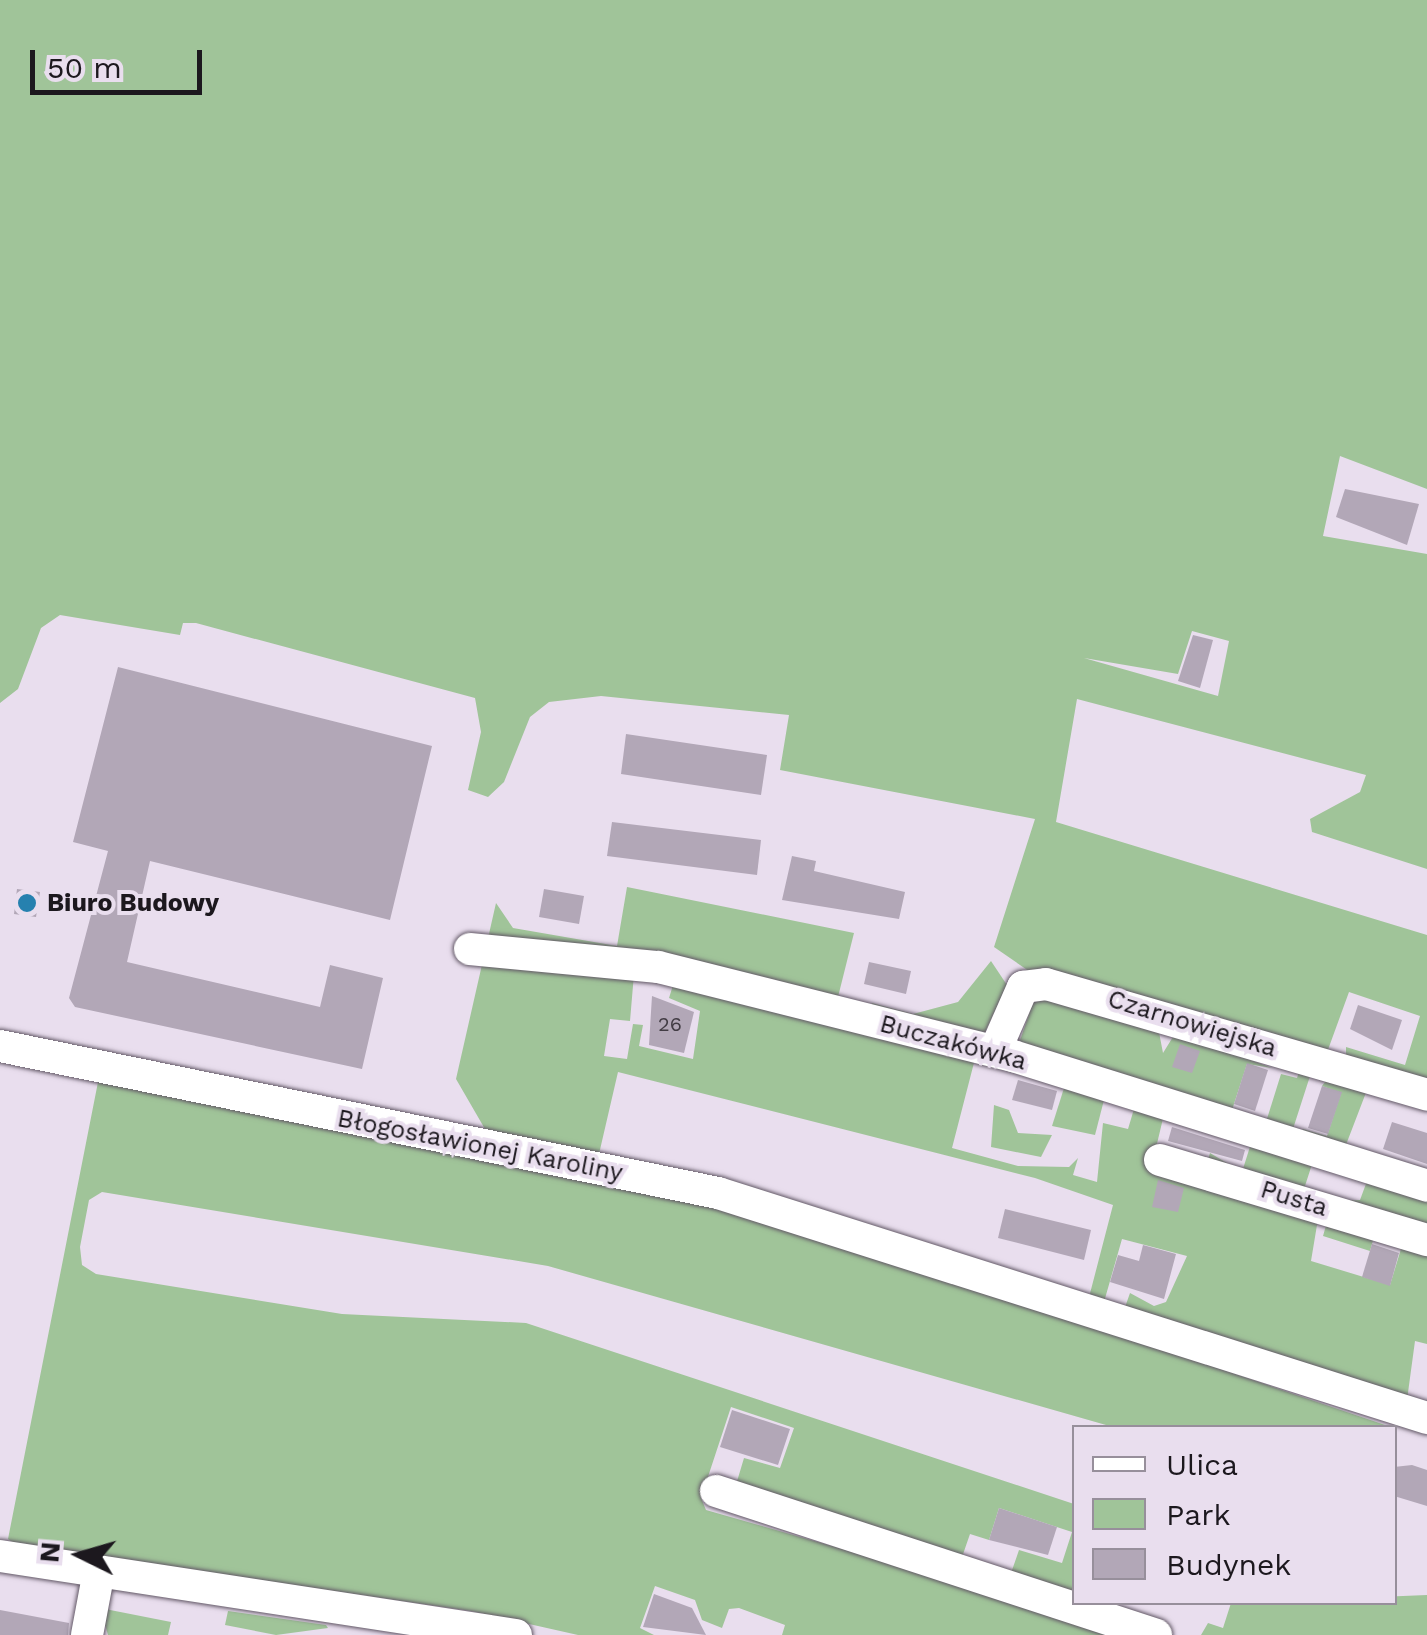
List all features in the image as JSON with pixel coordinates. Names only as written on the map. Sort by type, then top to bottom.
[{"type":"street","name":"Buczakówka","points":[[470,949],[610,958],[995,1051],[1427,1186]]},
{"type":"street","name":"Czarnowiejska","points":[[995,1051],[1023,987],[1046,984],[1427,1095]]},
{"type":"street","name":"Błogosławionej Karoliny","points":[[0,1046],[718,1193],[1427,1418]]},
{"type":"street","name":"Pusta","points":[[1160,1160],[1427,1240]]},
{"type":"street","points":[[716,1492],[1156,1635]]},
{"type":"street","points":[[0,1556],[99,1571],[366,1624],[516,1635]]},
{"type":"street","points":[[87,1635],[99,1571]]},
{"type":"green space","points":[[0,0],[1427,0],[1427,489],[1340,456],[1323,536],[1427,554],[1427,869],[1312,832],[1310,819],[1360,792],[1366,775],[1077,699],[1056,822],[1427,935],[1427,1088],[1346,1064],[1346,1047],[1405,1065],[1420,1016],[1349,992],[1325,1058],[1036,976],[994,947],[1035,819],[780,770],[789,715],[601,696],[549,702],[530,717],[504,782],[488,797],[468,790],[481,732],[475,698],[196,623],[183,623],[180,635],[60,615],[41,628],[18,689],[0,703]],"holes":[[[1192,631],[1229,641],[1218,696],[1084,658],[1178,674]]]},
{"type":"green space","points":[[627,887],[854,933],[836,1005],[634,974],[630,1021],[610,1019],[604,1056],[627,1059],[633,1024],[643,1025],[639,1046],[693,1059],[700,1011],[669,998],[674,982],[976,1055],[952,1148],[1018,1166],[1069,1167],[1078,1158],[1073,1175],[1097,1182],[1103,1123],[1128,1129],[1134,1109],[1166,1106],[1155,1152],[1376,1230],[1370,1251],[1323,1236],[1327,1222],[1318,1219],[1311,1261],[1390,1285],[1404,1239],[1427,1247],[1427,1344],[1415,1341],[1407,1400],[1123,1313],[1130,1293],[1154,1306],[1166,1302],[1187,1256],[1122,1239],[1102,1309],[1087,1305],[1113,1205],[1035,1178],[618,1072],[599,1154],[489,1136],[456,1079],[496,903],[513,928],[617,946]]},
{"type":"green space","points":[[991,961],[1007,985],[985,1032],[874,1016],[872,1003],[913,1014],[958,1002]]},
{"type":"green space","points":[[1037,991],[1158,1027],[1163,1053],[1176,1032],[1272,1068],[1247,1064],[1230,1116],[1016,1052]]},
{"type":"green space","points":[[1300,1069],[1311,1073],[1291,1135],[1266,1122],[1281,1074],[1297,1078]]},
{"type":"green space","points":[[1328,1078],[1367,1090],[1344,1150],[1300,1138],[1303,1129],[1327,1136],[1341,1093],[1322,1086]]},
{"type":"green space","points":[[98,1082],[722,1200],[1385,1425],[1106,1425],[548,1266],[102,1192],[89,1200],[80,1247],[82,1265],[96,1274],[342,1314],[526,1323],[1072,1503],[1072,1532],[999,1508],[989,1540],[970,1534],[961,1560],[735,1488],[744,1458],[780,1468],[794,1428],[731,1407],[701,1498],[706,1510],[1143,1635],[782,1635],[785,1625],[739,1608],[729,1609],[722,1628],[702,1620],[695,1600],[655,1586],[640,1628],[654,1635],[578,1635],[471,1611],[16,1545],[8,1539]]},
{"type":"green space","points":[[1065,1085],[1105,1096],[1095,1135],[1052,1126]]},
{"type":"green space","points":[[994,1105],[1009,1110],[1018,1133],[1052,1135],[1041,1157],[991,1147]]},
{"type":"green space","points":[[1254,1134],[1315,1155],[1304,1189],[1341,1201],[1360,1200],[1367,1181],[1427,1192],[1427,1236],[1206,1166],[1210,1153],[1242,1172]]},
{"type":"green space","points":[[1072,1532],[1072,1597],[1010,1576],[1019,1550],[1062,1563]]},
{"type":"green space","points":[[1427,1595],[1427,1635],[1201,1635],[1208,1623],[1223,1628],[1230,1605],[1397,1605],[1397,1596]]},
{"type":"green space","points":[[100,1608],[171,1622],[168,1635],[108,1635]]},
{"type":"green space","points":[[228,1611],[328,1628],[276,1635],[225,1625]]},
{"type":"building","points":[[1345,489],[1419,504],[1407,545],[1336,517]]},
{"type":"building","points":[[1193,635],[1213,640],[1200,688],[1178,681]]},
{"type":"building","points":[[118,667],[432,746],[390,920],[150,861],[127,962],[320,1007],[330,965],[383,978],[362,1069],[75,1007],[69,998],[108,851],[73,842]]},
{"type":"building","points":[[626,734],[767,755],[761,795],[621,774]]},
{"type":"building","points":[[612,822],[761,840],[757,875],[607,856]]},
{"type":"building","points":[[792,856],[816,861],[814,871],[905,892],[899,919],[782,900]]},
{"type":"building","name":"Biuro Budowy","points":[[17,889],[40,892],[36,917],[14,914]]},
{"type":"building","points":[[544,889],[584,896],[579,924],[539,917]]},
{"type":"building","points":[[869,962],[911,971],[906,994],[864,984]]},
{"type":"building","points":[[652,996],[694,1012],[684,1053],[649,1045]]},
{"type":"building","points":[[1358,1005],[1402,1020],[1392,1050],[1350,1029]]},
{"type":"building","points":[[1180,1044],[1200,1051],[1192,1073],[1172,1067]]},
{"type":"building","points":[[1247,1063],[1268,1070],[1255,1111],[1234,1104]]},
{"type":"building","points":[[1018,1080],[1057,1091],[1052,1110],[1012,1100]]},
{"type":"building","points":[[1322,1086],[1342,1092],[1328,1134],[1308,1128]]},
{"type":"building","points":[[1392,1122],[1427,1133],[1427,1164],[1383,1149]]},
{"type":"building","points":[[1172,1127],[1245,1150],[1242,1161],[1168,1141]]},
{"type":"building","points":[[1158,1180],[1184,1188],[1178,1212],[1152,1207]]},
{"type":"building","points":[[1005,1209],[1091,1230],[1084,1260],[998,1238]]},
{"type":"building","points":[[1372,1244],[1399,1253],[1390,1286],[1362,1277]]},
{"type":"building","points":[[1143,1245],[1176,1254],[1164,1299],[1110,1282],[1118,1255],[1139,1261]]},
{"type":"building","points":[[732,1410],[790,1429],[778,1465],[720,1447]]},
{"type":"building","points":[[1412,1465],[1427,1470],[1427,1506],[1397,1497],[1397,1467]]},
{"type":"building","points":[[999,1508],[1057,1527],[1048,1555],[989,1540]]},
{"type":"building","points":[[654,1594],[692,1608],[706,1635],[643,1627]]},
{"type":"building","points":[[0,1610],[69,1623],[68,1635],[0,1635]]},
{"type":"place","name":"Biuro Budowy","points":[[27,903]]}]
